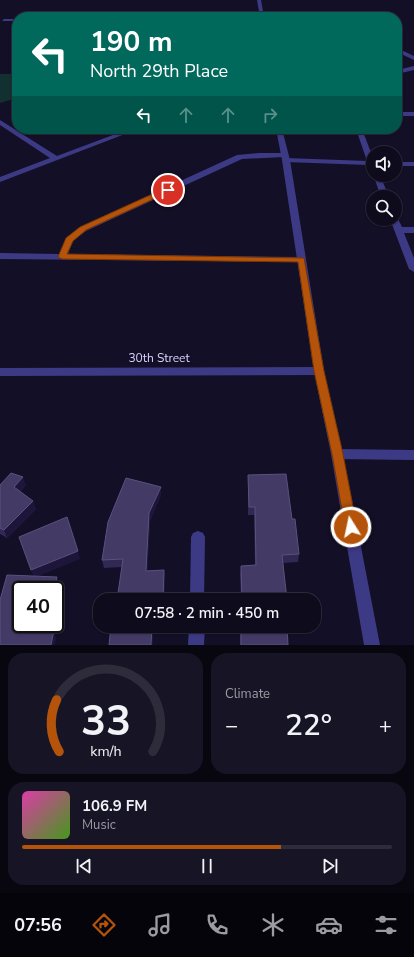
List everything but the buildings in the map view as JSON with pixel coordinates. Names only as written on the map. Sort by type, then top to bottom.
[{"type":"street","points":[[259,0],[261,12]]},
{"type":"street","points":[[4,20],[12,20]]},
{"type":"street","points":[[402,52],[414,58]]},
{"type":"street","points":[[402,71],[414,68]]},
{"type":"street","points":[[402,114],[414,114]]},
{"type":"street","points":[[0,122],[12,130]]},
{"type":"street","points":[[18,134],[56,159]]},
{"type":"street","points":[[0,180],[122,134]]},
{"type":"street","points":[[280,134],[319,371],[337,454],[372,645]]},
{"type":"street","points":[[361,134],[366,148]]},
{"type":"street","points":[[62,257],[69,240],[83,229],[240,157],[285,157],[366,164]]},
{"type":"street","points":[[402,164],[414,164]]},
{"type":"street","points":[[397,226],[414,269]]},
{"type":"street","points":[[398,230],[414,230]]},
{"type":"street","points":[[0,256],[301,260]]},
{"type":"street","name":"30th Street","points":[[0,372],[319,371]]},
{"type":"street","points":[[337,454],[414,455]]},
{"type":"street","points":[[197,593],[198,537]]},
{"type":"street","points":[[196,633],[196,645]]},
{"type":"green space","points":[[0,74],[12,74],[12,99],[0,103]]},
{"type":"route","points":[[168,190],[83,229],[69,240],[62,257],[301,260],[319,371],[351,527]]}]
